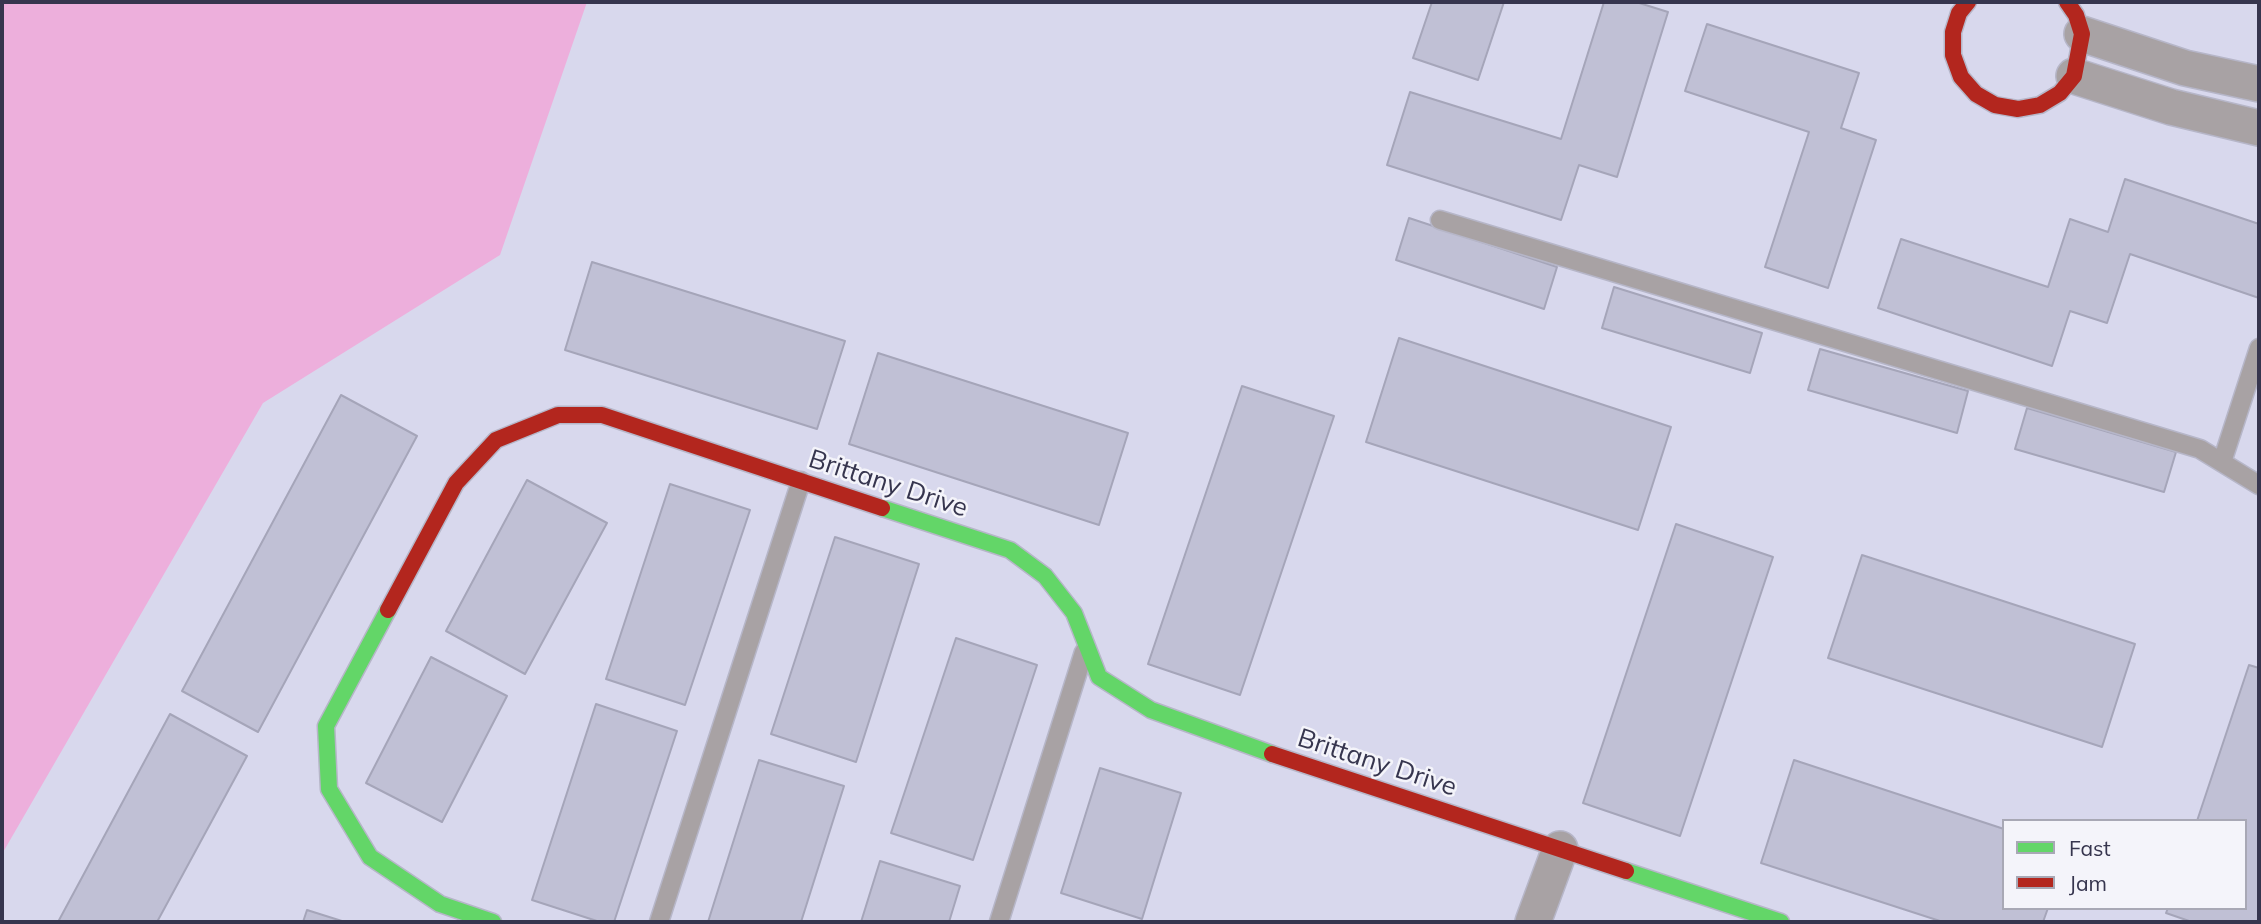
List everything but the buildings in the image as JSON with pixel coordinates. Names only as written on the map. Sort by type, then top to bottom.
[{"type":"street","points":[[1968,2],[1959,13],[1953,32],[1953,55],[1961,76],[1976,94],[1996,105],[2018,109],[2040,105],[2060,93],[2074,76],[2082,34],[2076,15],[2067,2]]},
{"type":"street","points":[[2082,34],[2185,68],[2259,84]]},
{"type":"street","points":[[2074,76],[2171,107],[2259,128]]},
{"type":"street","name":"Brittany Drive","points":[[493,922],[440,904],[370,857],[329,789],[326,726],[456,483],[496,440],[558,415],[602,415],[1010,550],[1045,576],[1074,613],[1099,677],[1151,709],[1221,737],[1781,922]]},
{"type":"street","points":[[1533,922],[1560,849]]},
{"type":"lane","points":[[1440,220],[2200,449],[2259,485]]},
{"type":"lane","points":[[2222,462],[2259,348]]},
{"type":"lane","points":[[659,922],[801,481]]},
{"type":"lane","points":[[999,922],[1087,645]]},
{"type":"shaded area","points":[[2,2],[587,2],[500,255],[263,403],[2,854]]},
{"type":"traffic: fast","points":[[882,508],[1010,550],[1045,576],[1074,613],[1099,677],[1151,710],[1272,754]]},
{"type":"traffic: fast","points":[[388,610],[326,726],[329,789],[370,857],[440,904],[493,922]]},
{"type":"traffic: fast","points":[[1626,871],[1781,922]]},
{"type":"traffic: jam","points":[[1968,2],[1959,13],[1953,32],[1953,55],[1961,77],[1976,94],[1995,105],[2018,109],[2040,105],[2060,93],[2074,76],[2082,34],[2076,15],[2067,2]]},
{"type":"traffic: jam","points":[[388,610],[456,483],[496,440],[558,415],[602,415],[882,508]]},
{"type":"traffic: jam","points":[[1272,754],[1626,871]]}]
